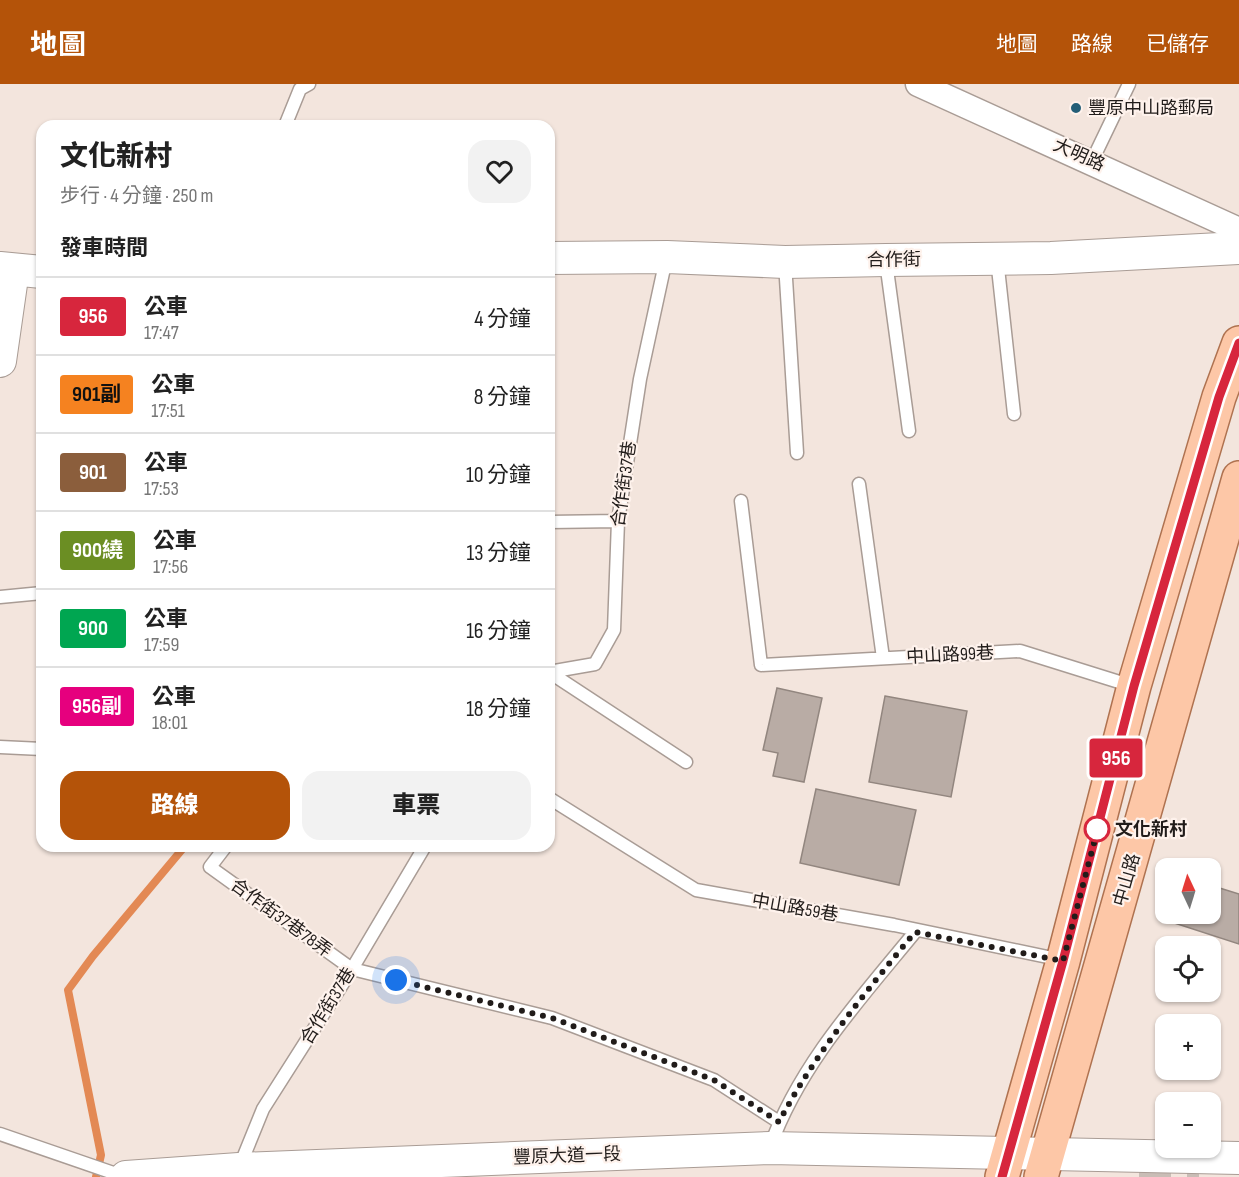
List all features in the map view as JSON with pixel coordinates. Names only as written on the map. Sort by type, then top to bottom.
[{"type":"main road","points":[[1006,1164],[1063,961],[1134,686],[1219,397],[1239,343]]},
{"type":"main road","name":"中山路","points":[[1045,1166],[1239,478]]},
{"type":"street","name":"大明路","points":[[918,84],[1092,161],[1239,230]]},
{"type":"street","name":"合作街","points":[[555,258],[667,257],[785,262],[886,261],[997,257],[1051,258],[1239,248]]},
{"type":"street","points":[[0,361],[18,270]]},
{"type":"street","name":"豐原大道一段","points":[[125,1177],[774,1135],[1006,1164],[1045,1166]]},
{"type":"street","points":[[1045,1166],[1138,1154],[1239,1158]]},
{"type":"street","points":[[1045,1166],[1139,1172]]},
{"type":"lane","points":[[287,120],[300,89],[309,84]]},
{"type":"lane","points":[[1092,161],[1129,84]]},
{"type":"lane","name":"合作街37巷","points":[[555,671],[594,664],[614,630],[618,521],[640,379],[667,257]]},
{"type":"lane","points":[[997,257],[1014,414]]},
{"type":"lane","points":[[886,261],[909,431]]},
{"type":"lane","points":[[785,262],[797,453]]},
{"type":"lane","points":[[859,484],[883,658]]},
{"type":"lane","name":"中山路99巷","points":[[741,501],[761,665],[1020,651],[1134,686]]},
{"type":"lane","points":[[555,522],[618,521]]},
{"type":"lane","points":[[0,597],[36,594]]},
{"type":"lane","points":[[555,676],[686,762]]},
{"type":"lane","points":[[0,747],[36,749]]},
{"type":"lane","name":"中山路59巷","points":[[555,802],[696,890],[894,926],[1063,961]]},
{"type":"lane","name":"合作街37巷78弄","points":[[221,852],[210,867],[352,969]]},
{"type":"lane","name":"合作街37巷","points":[[239,1169],[263,1109],[352,969],[420,852]]},
{"type":"lane","points":[[352,969],[552,1018],[714,1080],[774,1135],[797,1088],[841,1022],[915,932]]},
{"type":"lane","points":[[0,1134],[125,1177]]},
{"type":"building","points":[[777,688],[822,698],[804,782],[773,776],[778,753],[763,750]]},
{"type":"building","points":[[885,696],[967,711],[951,797],[869,782]]},
{"type":"building","points":[[816,789],[916,810],[899,885],[800,863]]},
{"type":"building","points":[[1221,888],[1239,894],[1239,944],[1221,938],[1221,936],[1177,924],[1221,924]]},
{"type":"waterway","points":[[96,1177],[101,1155],[68,990],[93,956],[180,852]]},
{"type":"tunnel","points":[[1139,1172],[1199,1172]]},
{"type":"bus line","name":"956","points":[[1002,1177],[1063,961],[1134,686],[1219,397],[1239,343]]},
{"type":"place","name":"豐原中山路郵局","points":[[1076,108]]},
{"type":"place","name":"文化新村","points":[[1097,829]]},
{"type":"route","points":[[396,980],[552,1018],[714,1080],[779,1122],[797,1088],[841,1022],[915,932],[1063,961],[1099,824],[1097,829]]}]
